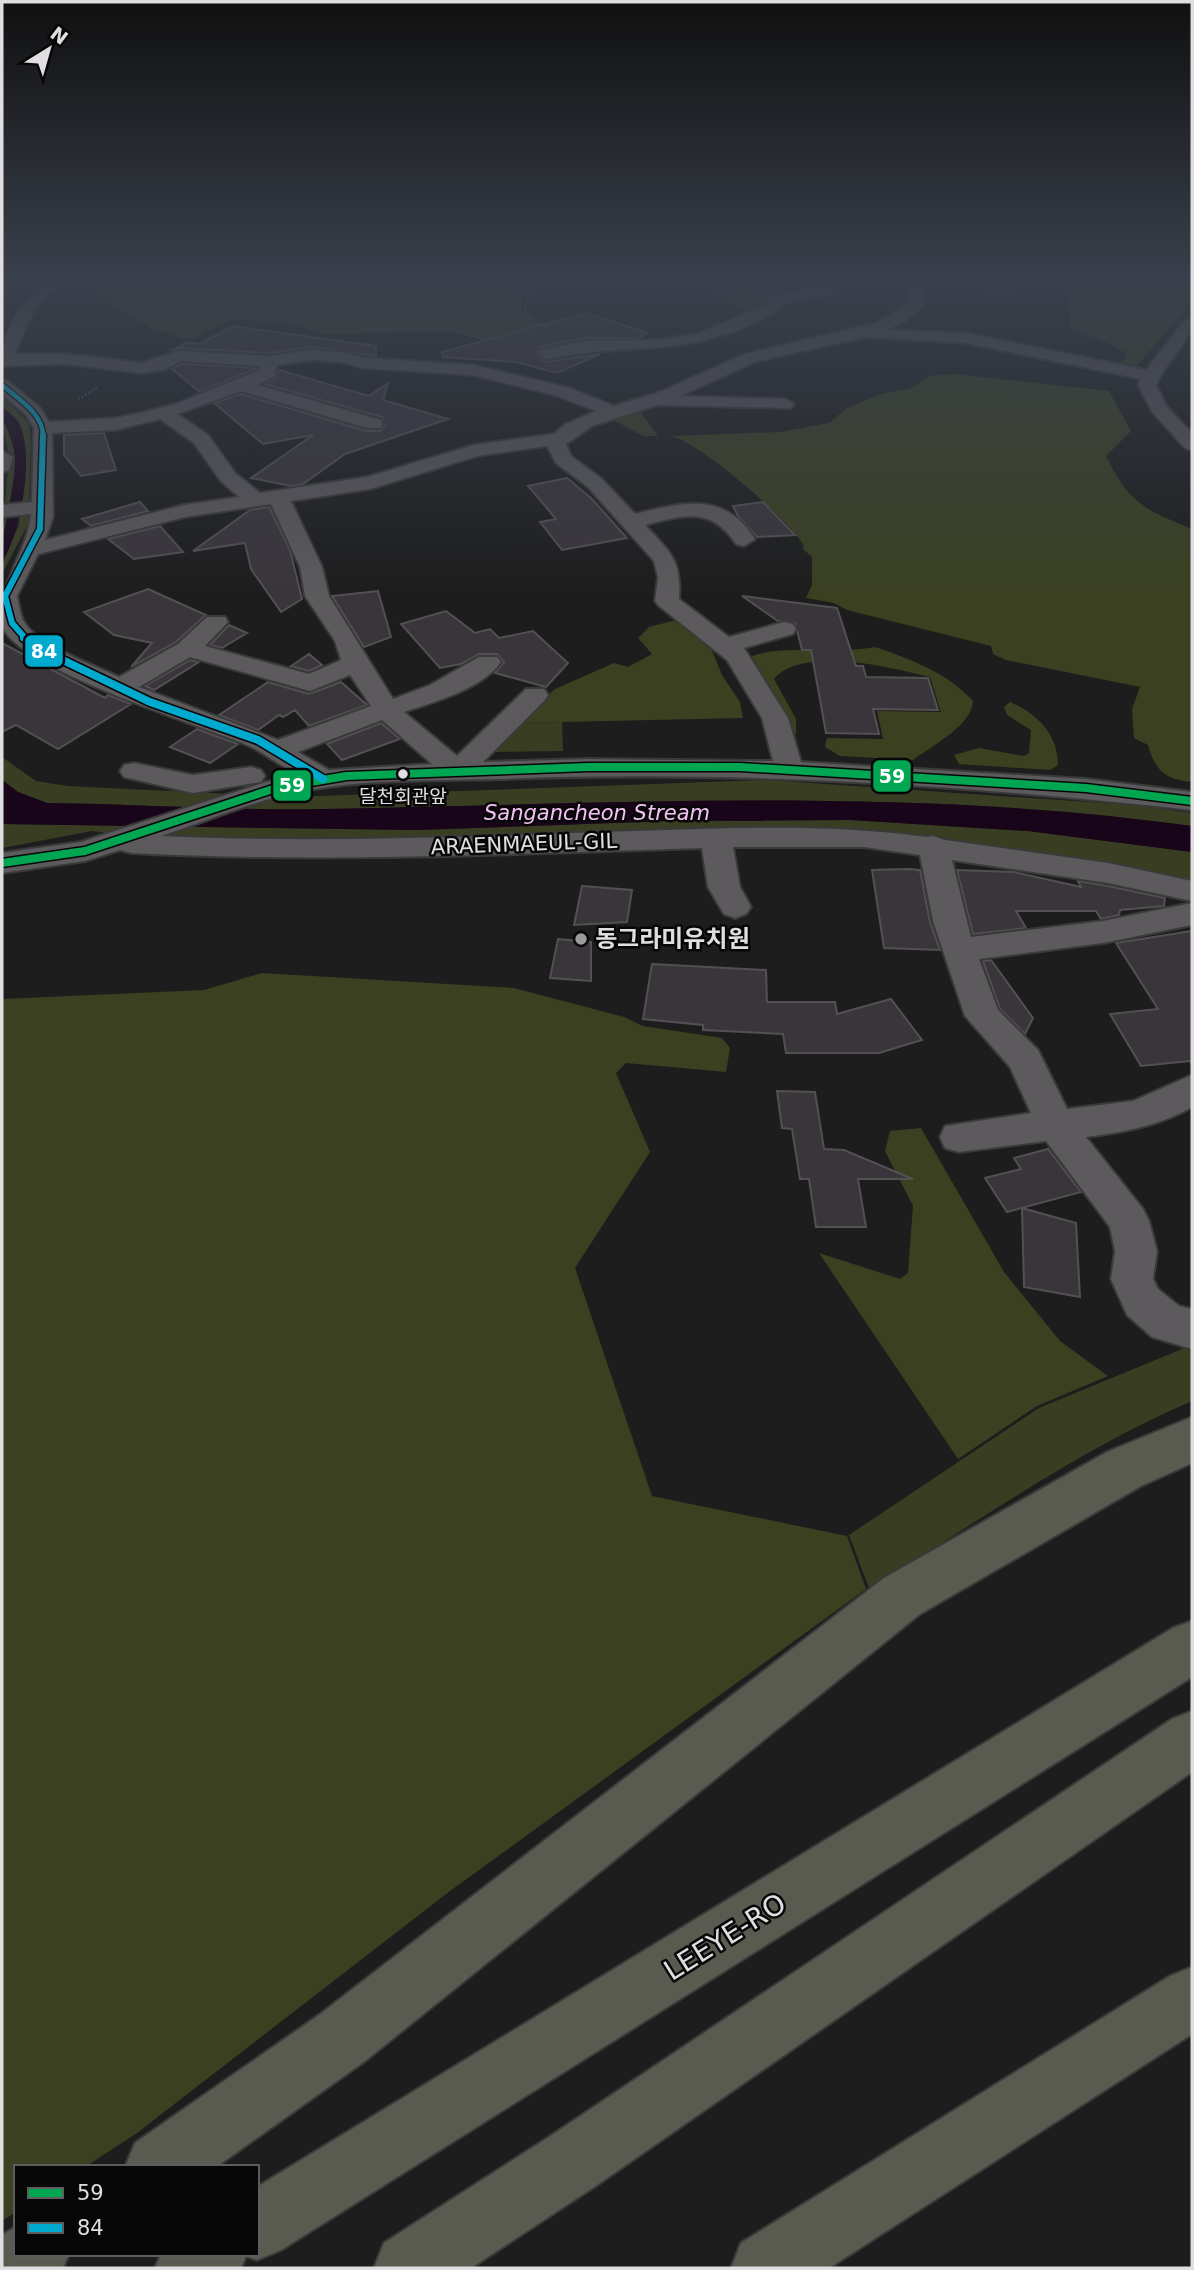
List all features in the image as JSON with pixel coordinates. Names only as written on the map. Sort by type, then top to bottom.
[{"type":"highway","points":[[162,2165],[342,2038],[902,1596],[1124,1469],[1192,1440]]},
{"type":"highway","name":"LEEYE-RO","points":[[259,2225],[1192,1647]]},
{"type":"highway","points":[[409,2268],[573,2161],[1192,1739]]},
{"type":"highway","points":[[766,2268],[1192,1998]]},
{"type":"highway","points":[[14,2268],[31,2256]]},
{"type":"highway","points":[[190,2268],[209,2256]]},
{"type":"street","points":[[4,387],[22,385]]},
{"type":"street","points":[[202,385],[223,394]]},
{"type":"street","points":[[537,385],[564,392],[611,411]]},
{"type":"street","points":[[652,401],[669,385]]},
{"type":"street","points":[[1149,385],[1150,396],[1192,444]]},
{"type":"street","points":[[42,425],[115,424],[163,414],[243,386],[374,424]]},
{"type":"street","points":[[4,387],[34,412],[42,425],[37,507],[40,529],[5,596],[12,623],[25,639],[44,652],[150,702],[238,732],[278,751],[323,779]]},
{"type":"street","points":[[29,549],[57,545],[184,511],[370,483],[496,446],[558,439],[611,411],[652,401],[785,404]]},
{"type":"street","points":[[163,414],[208,446],[228,477],[267,499],[311,567],[317,596],[347,641],[355,663],[386,708],[399,724],[458,771]]},
{"type":"street","points":[[558,439],[556,449],[563,459],[595,483],[665,561],[669,577],[667,601],[727,645],[775,718],[789,768]]},
{"type":"street","points":[[2,512],[37,507]]},
{"type":"street","points":[[631,522],[705,509],[734,523],[744,539]]},
{"type":"street","points":[[118,688],[187,649],[216,622]]},
{"type":"street","points":[[727,645],[784,629]]},
{"type":"street","points":[[187,649],[266,668],[310,683],[355,663]]},
{"type":"street","points":[[278,751],[311,735],[428,694],[488,663]]},
{"type":"street","points":[[458,771],[535,695]]},
{"type":"street","points":[[134,771],[193,784],[262,774],[323,779],[458,771],[651,766],[789,768],[1074,787],[1192,801]]},
{"type":"street","points":[[2,863],[55,857],[123,839],[257,794],[323,779]]},
{"type":"street","points":[[716,838],[718,866],[735,907]]},
{"type":"street","name":"ARAENMAEUL-GIL","points":[[123,839],[169,847],[310,849],[716,838],[864,838],[933,845],[1108,873],[1192,891]]},
{"type":"street","points":[[933,845],[937,874],[983,1016],[1025,1060],[1055,1125],[1129,1221],[1136,1251],[1132,1279],[1142,1302],[1167,1323],[1192,1329]]},
{"type":"street","points":[[960,950],[1103,932],[1192,914]]},
{"type":"street","points":[[958,1137],[1133,1116],[1161,1107],[1192,1089]]},
{"type":"path","points":[[42,425],[104,385]]},
{"type":"green space","points":[[916,385],[1054,385],[1109,391],[1131,431],[1106,456],[1114,472],[1140,503],[1192,529],[1192,782],[1168,776],[1158,768],[1148,745],[1134,738],[1132,709],[1140,687],[1006,660],[993,654],[991,646],[847,610],[834,603],[806,598],[812,585],[812,557],[802,548],[804,546],[795,534],[763,501],[722,467],[684,441],[671,436],[781,432],[829,423],[847,408],[884,393],[910,389]]},
{"type":"green space","points":[[2,396],[29,423],[31,444],[28,524],[2,574],[2,563],[19,525],[25,444],[19,422],[2,407]]},
{"type":"green space","points":[[638,408],[658,436],[643,436],[608,417]]},
{"type":"green space","points":[[2,422],[14,446],[15,461],[12,495],[2,539],[9,456]]},
{"type":"green space","points":[[680,619],[711,648],[722,675],[740,702],[743,718],[516,723],[555,689],[614,663],[628,667],[652,654],[638,638],[649,627]]},
{"type":"green space","points":[[875,647],[940,675],[973,701],[966,719],[958,727],[913,760],[840,756],[825,747],[827,738],[883,739],[877,711],[941,712],[930,677],[849,662],[805,663],[787,669],[774,679],[796,719],[796,734],[789,737],[749,658],[773,651]]},
{"type":"green space","points":[[1010,702],[1044,726],[1054,744],[1058,765],[1050,770],[959,764],[954,755],[979,748],[1024,756],[1029,753],[1031,730],[1007,715],[1004,707]]},
{"type":"green space","points":[[562,722],[563,751],[495,752],[490,748],[515,723]]},
{"type":"green space","points":[[2,757],[36,781],[67,786],[290,797],[767,780],[1133,805],[1192,813],[1192,826],[1084,814],[867,802],[650,802],[289,809],[47,803],[18,792],[2,780]]},
{"type":"green space","points":[[851,820],[1028,831],[1192,852],[1192,878],[1185,882],[931,839],[175,840],[92,831],[2,848],[2,824],[417,830],[668,821]]},
{"type":"green space","points":[[262,973],[514,988],[624,1017],[643,1026],[722,1038],[730,1048],[726,1072],[626,1063],[616,1073],[650,1152],[575,1268],[652,1496],[847,1536],[866,1589],[450,1891],[137,2133],[88,2165],[14,2165],[14,2213],[2,2221],[2,999],[204,990]]},
{"type":"green space","points":[[921,1128],[1004,1272],[1060,1341],[1108,1376],[1037,1406],[958,1459],[819,1253],[900,1279],[908,1273],[913,1206],[885,1151],[890,1131]]},
{"type":"green space","points":[[1192,1345],[1192,1401],[1149,1420],[1067,1465],[869,1588],[849,1535],[1039,1408]]},
{"type":"water","points":[[2,407],[19,423],[24,440],[26,476],[15,534],[2,563],[15,455]]},
{"type":"water","name":"Sangancheon Stream","points":[[2,780],[18,792],[47,803],[220,808],[323,809],[758,801],[975,806],[1192,826],[1192,852],[1028,831],[851,820],[668,821],[417,830],[2,824]]},
{"type":"building","points":[[191,385],[217,385],[200,392]]},
{"type":"building","points":[[268,385],[331,385],[369,396],[387,385],[383,400],[448,419],[345,454],[303,484],[291,486],[251,478],[313,435],[263,444],[214,403],[241,394],[366,431],[381,431],[385,425],[382,417]]},
{"type":"building","points":[[104,433],[116,470],[81,476],[64,455],[64,435]]},
{"type":"building","points":[[567,478],[591,498],[627,538],[562,550],[540,522],[556,519],[528,486]]},
{"type":"building","points":[[140,502],[148,511],[91,526],[82,519]]},
{"type":"building","points":[[763,502],[795,535],[757,537],[738,516],[733,506]]},
{"type":"building","points":[[269,507],[290,550],[302,599],[281,612],[251,569],[245,543],[193,551],[250,510]]},
{"type":"building","points":[[160,526],[183,552],[134,559],[108,539]]},
{"type":"building","points":[[148,589],[206,615],[176,642],[131,667],[152,643],[114,635],[84,612]]},
{"type":"building","points":[[378,591],[391,637],[364,647],[332,596]]},
{"type":"building","points":[[742,596],[837,608],[856,666],[863,666],[866,677],[928,678],[938,710],[873,709],[879,734],[826,733],[811,650],[802,650],[795,623],[778,621]]},
{"type":"building","points":[[446,611],[475,633],[490,629],[499,638],[533,631],[568,663],[546,687],[495,673],[504,662],[497,654],[479,654],[461,664],[440,668],[401,624]]},
{"type":"building","points":[[229,625],[247,633],[222,648],[210,645]]},
{"type":"building","points":[[2,643],[105,698],[108,695],[131,704],[58,749],[16,725],[2,732]]},
{"type":"building","points":[[309,654],[322,665],[309,671],[291,666]]},
{"type":"building","points":[[190,660],[199,662],[154,690],[145,686]]},
{"type":"building","points":[[268,682],[309,694],[341,682],[367,705],[309,726],[295,710],[283,717],[279,715],[258,730],[219,715]]},
{"type":"building","points":[[381,723],[400,739],[342,760],[327,744]]},
{"type":"building","points":[[197,729],[238,744],[210,763],[170,747]]},
{"type":"building","points":[[872,870],[920,870],[930,922],[940,950],[884,948]]},
{"type":"building","points":[[957,870],[1014,872],[1081,887],[1078,881],[1108,886],[1165,898],[1164,906],[1120,910],[1119,915],[1101,919],[1096,911],[1016,911],[1026,928],[973,934]]},
{"type":"building","points":[[582,886],[632,890],[627,922],[574,925]]},
{"type":"building","points":[[1192,931],[1192,1064],[1190,1061],[1141,1066],[1110,1014],[1158,1009],[1116,943]]},
{"type":"building","points":[[558,939],[591,942],[591,981],[550,978]]},
{"type":"building","points":[[991,960],[1033,1018],[1025,1034],[1000,1009],[983,961]]},
{"type":"building","points":[[652,964],[766,970],[767,1002],[835,1002],[837,1014],[891,999],[922,1040],[879,1053],[786,1053],[783,1034],[703,1030],[703,1025],[643,1019]]},
{"type":"building","points":[[777,1091],[815,1092],[824,1149],[844,1150],[913,1179],[858,1179],[866,1227],[816,1227],[809,1179],[800,1179],[792,1129],[782,1128]]},
{"type":"building","points":[[1048,1149],[1081,1192],[1007,1212],[985,1178],[1021,1169],[1014,1158]]},
{"type":"building","points":[[1022,1208],[1076,1223],[1080,1297],[1024,1287]]},
{"type":"transit line","name":"84","points":[[2,385],[34,412],[43,428],[40,529],[5,596],[12,623],[25,639],[44,651],[150,702],[258,740],[323,779]]},
{"type":"transit line","name":"59","points":[[2,863],[85,851],[276,788],[346,776],[588,767],[740,767],[1086,788],[1192,801]]},
{"type":"place","name":"달천회관앞","points":[[403,774]]},
{"type":"place","name":"동그라미유치원","points":[[581,939]]}]
